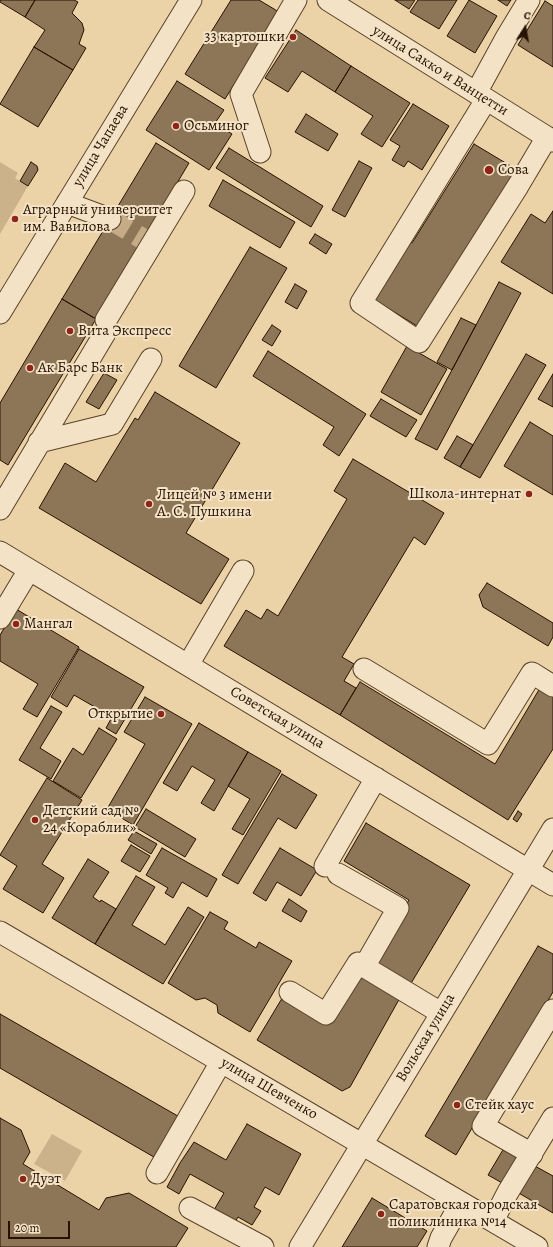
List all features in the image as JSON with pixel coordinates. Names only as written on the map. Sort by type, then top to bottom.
[{"type":"street","name":"улица Чапаева","points":[[0,313],[191,0]]},
{"type":"street","points":[[260,152],[241,94],[296,0]]},
{"type":"street","name":"улица Сакко и Ванцетти","points":[[328,0],[550,139]]},
{"type":"street","points":[[529,0],[506,38],[481,96],[360,303],[419,342],[518,186],[550,139]]},
{"type":"street","points":[[0,509],[106,327],[146,245],[184,191]]},
{"type":"street","points":[[67,203],[110,220]]},
{"type":"street","points":[[40,442],[112,424],[151,359]]},
{"type":"street","name":"Советская улица","points":[[0,552],[553,885]]},
{"type":"street","points":[[0,618],[29,570]]},
{"type":"street","points":[[188,665],[243,571]]},
{"type":"street","points":[[364,669],[488,744],[532,673],[553,686]]},
{"type":"street","points":[[364,967],[398,908],[331,870],[376,778]]},
{"type":"street","name":"Вольская улица","points":[[300,1247],[553,829]]},
{"type":"street","name":"улица Шевченко","points":[[0,932],[537,1247]]},
{"type":"street","points":[[290,992],[326,1014],[358,963],[441,1013]]},
{"type":"street","points":[[532,1154],[483,1126],[546,1041],[553,1010]]},
{"type":"street","points":[[157,1173],[221,1062]]},
{"type":"street","points":[[493,1221],[508,1192],[553,1118]]},
{"type":"street","points":[[438,1247],[441,1238],[461,1202]]},
{"type":"street","points":[[190,1208],[263,1247]]},
{"type":"shaded area","points":[[0,162],[18,173],[15,178],[28,186],[0,234]]},
{"type":"shaded area","points":[[52,1134],[82,1151],[65,1181],[34,1164]]},
{"type":"building","points":[[0,0],[35,0],[25,17],[0,2]]},
{"type":"building","points":[[35,0],[74,0],[78,2],[72,13],[82,23],[84,30],[79,44],[86,48],[73,70],[34,47],[45,30],[25,17]]},
{"type":"building","points":[[231,0],[259,0],[279,12],[225,99],[185,74]]},
{"type":"building","points":[[395,0],[415,0],[409,9]]},
{"type":"building","points":[[418,0],[457,0],[439,29],[410,12]]},
{"type":"building","points":[[469,0],[497,16],[475,53],[447,36]]},
{"type":"building","points":[[498,0],[511,0],[507,6]]},
{"type":"building","points":[[545,1],[553,6],[553,67],[518,45]]},
{"type":"building","points":[[296,30],[351,66],[335,92],[302,71],[288,92],[265,78]]},
{"type":"building","points":[[34,47],[73,70],[38,127],[0,104]]},
{"type":"building","points":[[351,66],[410,103],[382,147],[361,134],[373,116],[335,92]]},
{"type":"building","points":[[177,81],[224,110],[215,123],[232,134],[209,170],[146,130]]},
{"type":"building","points":[[413,104],[449,126],[422,170],[408,161],[404,167],[392,160],[400,146],[390,140]]},
{"type":"building","points":[[306,114],[338,134],[328,151],[295,132]]},
{"type":"building","points":[[156,143],[189,163],[96,319],[62,299]]},
{"type":"building","points":[[474,144],[519,171],[422,329],[368,296],[404,238],[412,243]]},
{"type":"building","points":[[229,148],[323,206],[311,227],[216,168]]},
{"type":"building","points":[[359,161],[372,168],[345,217],[332,210]]},
{"type":"building","points":[[31,162],[37,166],[38,170],[28,186],[20,181]]},
{"type":"building","points":[[223,180],[295,222],[280,248],[209,206]]},
{"type":"building","points":[[553,211],[553,294],[501,262],[531,214],[545,223]]},
{"type":"building","points":[[315,234],[332,244],[326,254],[309,243]]},
{"type":"building","points":[[250,247],[287,268],[216,388],[179,366]]},
{"type":"building","points":[[499,282],[521,293],[437,450],[415,439]]},
{"type":"building","points":[[295,284],[307,291],[297,309],[285,302]]},
{"type":"building","points":[[62,299],[96,319],[8,465],[0,460],[0,403]]},
{"type":"building","points":[[461,318],[476,325],[452,370],[437,362]]},
{"type":"building","points":[[272,325],[281,331],[272,346],[262,340]]},
{"type":"building","points":[[407,346],[447,369],[421,415],[381,392]]},
{"type":"building","points":[[268,351],[366,414],[339,456],[323,445],[334,427],[253,376]]},
{"type":"building","points":[[526,354],[546,365],[480,478],[460,467]]},
{"type":"building","points":[[104,373],[117,380],[99,409],[86,402]]},
{"type":"building","points":[[553,374],[553,407],[538,399]]},
{"type":"building","points":[[155,392],[240,443],[186,533],[229,559],[201,604],[39,508],[65,463],[96,482],[135,418],[138,420]]},
{"type":"building","points":[[381,399],[417,420],[406,437],[370,416]]},
{"type":"building","points":[[530,422],[553,436],[553,495],[504,466]]},
{"type":"building","points":[[457,436],[473,445],[460,467],[444,458]]},
{"type":"building","points":[[353,459],[444,513],[425,545],[414,537],[342,657],[354,664],[344,681],[356,688],[340,715],[224,646],[246,610],[261,619],[267,609],[278,616],[347,499],[334,491]]},
{"type":"building","points":[[487,583],[553,623],[553,637],[548,646],[483,607],[479,595]]},
{"type":"building","points":[[16,609],[79,647],[37,717],[23,709],[38,684],[0,661],[0,635]]},
{"type":"building","points":[[79,649],[144,687],[116,734],[106,728],[112,717],[74,695],[67,707],[51,697]]},
{"type":"building","points":[[360,682],[495,764],[540,688],[553,696],[553,749],[508,820],[340,715]]},
{"type":"building","points":[[145,697],[192,724],[133,825],[107,809],[145,744],[124,732]]},
{"type":"building","points":[[51,706],[62,712],[40,748],[61,761],[51,779],[19,760]]},
{"type":"building","points":[[199,723],[248,752],[214,811],[201,803],[215,780],[192,766],[177,791],[163,783]]},
{"type":"building","points":[[99,728],[117,739],[81,798],[53,781],[73,748],[83,755]]},
{"type":"building","points":[[248,752],[281,771],[243,835],[232,829],[250,799],[228,786]]},
{"type":"building","points":[[282,774],[317,795],[296,829],[278,818],[238,884],[222,875]]},
{"type":"building","name":"Детский сад № 24 «Кораблик»","points":[[47,778],[82,800],[42,864],[64,878],[43,913],[3,889],[17,866],[0,855]]},
{"type":"building","points":[[146,809],[196,839],[185,857],[135,827]]},
{"type":"building","points":[[518,811],[522,814],[517,822],[513,819]]},
{"type":"building","points":[[366,823],[470,885],[410,985],[372,962],[409,900],[344,861]]},
{"type":"building","points":[[134,831],[157,844],[151,854],[128,840]]},
{"type":"building","points":[[131,845],[150,856],[140,872],[121,861]]},
{"type":"building","points":[[162,848],[217,879],[207,897],[182,882],[173,898],[165,893],[168,888],[146,875]]},
{"type":"building","points":[[280,848],[317,870],[301,896],[277,882],[266,901],[253,893]]},
{"type":"building","points":[[88,859],[109,872],[93,897],[116,909],[95,944],[52,918]]},
{"type":"building","points":[[136,876],[155,887],[132,925],[165,945],[188,907],[204,917],[163,984],[95,944]]},
{"type":"building","points":[[289,899],[307,911],[301,922],[282,911]]},
{"type":"building","points":[[210,912],[228,922],[224,929],[256,948],[259,942],[292,961],[250,1032],[218,1013],[217,1005],[205,998],[196,1000],[168,983]]},
{"type":"building","points":[[538,946],[553,954],[553,992],[456,1155],[425,1136]]},
{"type":"building","points":[[360,971],[401,996],[350,1087],[342,1091],[257,1040],[284,995],[329,1023]]},
{"type":"building","points":[[0,1014],[183,1119],[159,1160],[0,1068]]},
{"type":"building","name":"Дуэт","points":[[0,1118],[21,1130],[30,1152],[23,1164],[99,1210],[106,1198],[129,1193],[188,1228],[176,1247],[0,1247]]},
{"type":"building","points":[[247,1124],[301,1154],[279,1195],[265,1187],[254,1207],[261,1211],[252,1225],[238,1217],[235,1222],[214,1210],[224,1193],[190,1174],[179,1194],[167,1187],[180,1163],[194,1142],[226,1160]]},
{"type":"building","points":[[507,1143],[523,1153],[504,1184],[488,1175]]},
{"type":"building","points":[[533,1165],[553,1176],[553,1213],[517,1192]]},
{"type":"building","name":"Саратовская городская поликлиника №14","points":[[372,1198],[427,1231],[417,1247],[342,1247]]},
{"type":"tunnel","points":[[110,219],[143,239]]},
{"type":"place","name":"33 картошки","points":[[293,37]]},
{"type":"place","name":"Осьминог","points":[[176,126]]},
{"type":"place","name":"Сова","points":[[489,170]]},
{"type":"place","name":"Аграрный университет им. Вавилова","points":[[15,219]]},
{"type":"place","name":"Вита Экспресс","points":[[70,331]]},
{"type":"place","name":"Ак Барс Банк","points":[[30,368]]},
{"type":"place","name":"Школа-интернат","points":[[529,494]]},
{"type":"place","name":"Лицей № 3 имени А. С. Пушкина","points":[[149,504]]},
{"type":"place","name":"Мангал","points":[[16,624]]},
{"type":"place","name":"Открытие","points":[[161,714]]},
{"type":"place","name":"Детский сад № 24 «Кораблик»","points":[[35,820]]},
{"type":"place","name":"Стейк хаус","points":[[457,1105]]},
{"type":"place","name":"Дуэт","points":[[23,1179]]},
{"type":"place","name":"Саратовская городская поликлиника №14","points":[[381,1214]]}]
